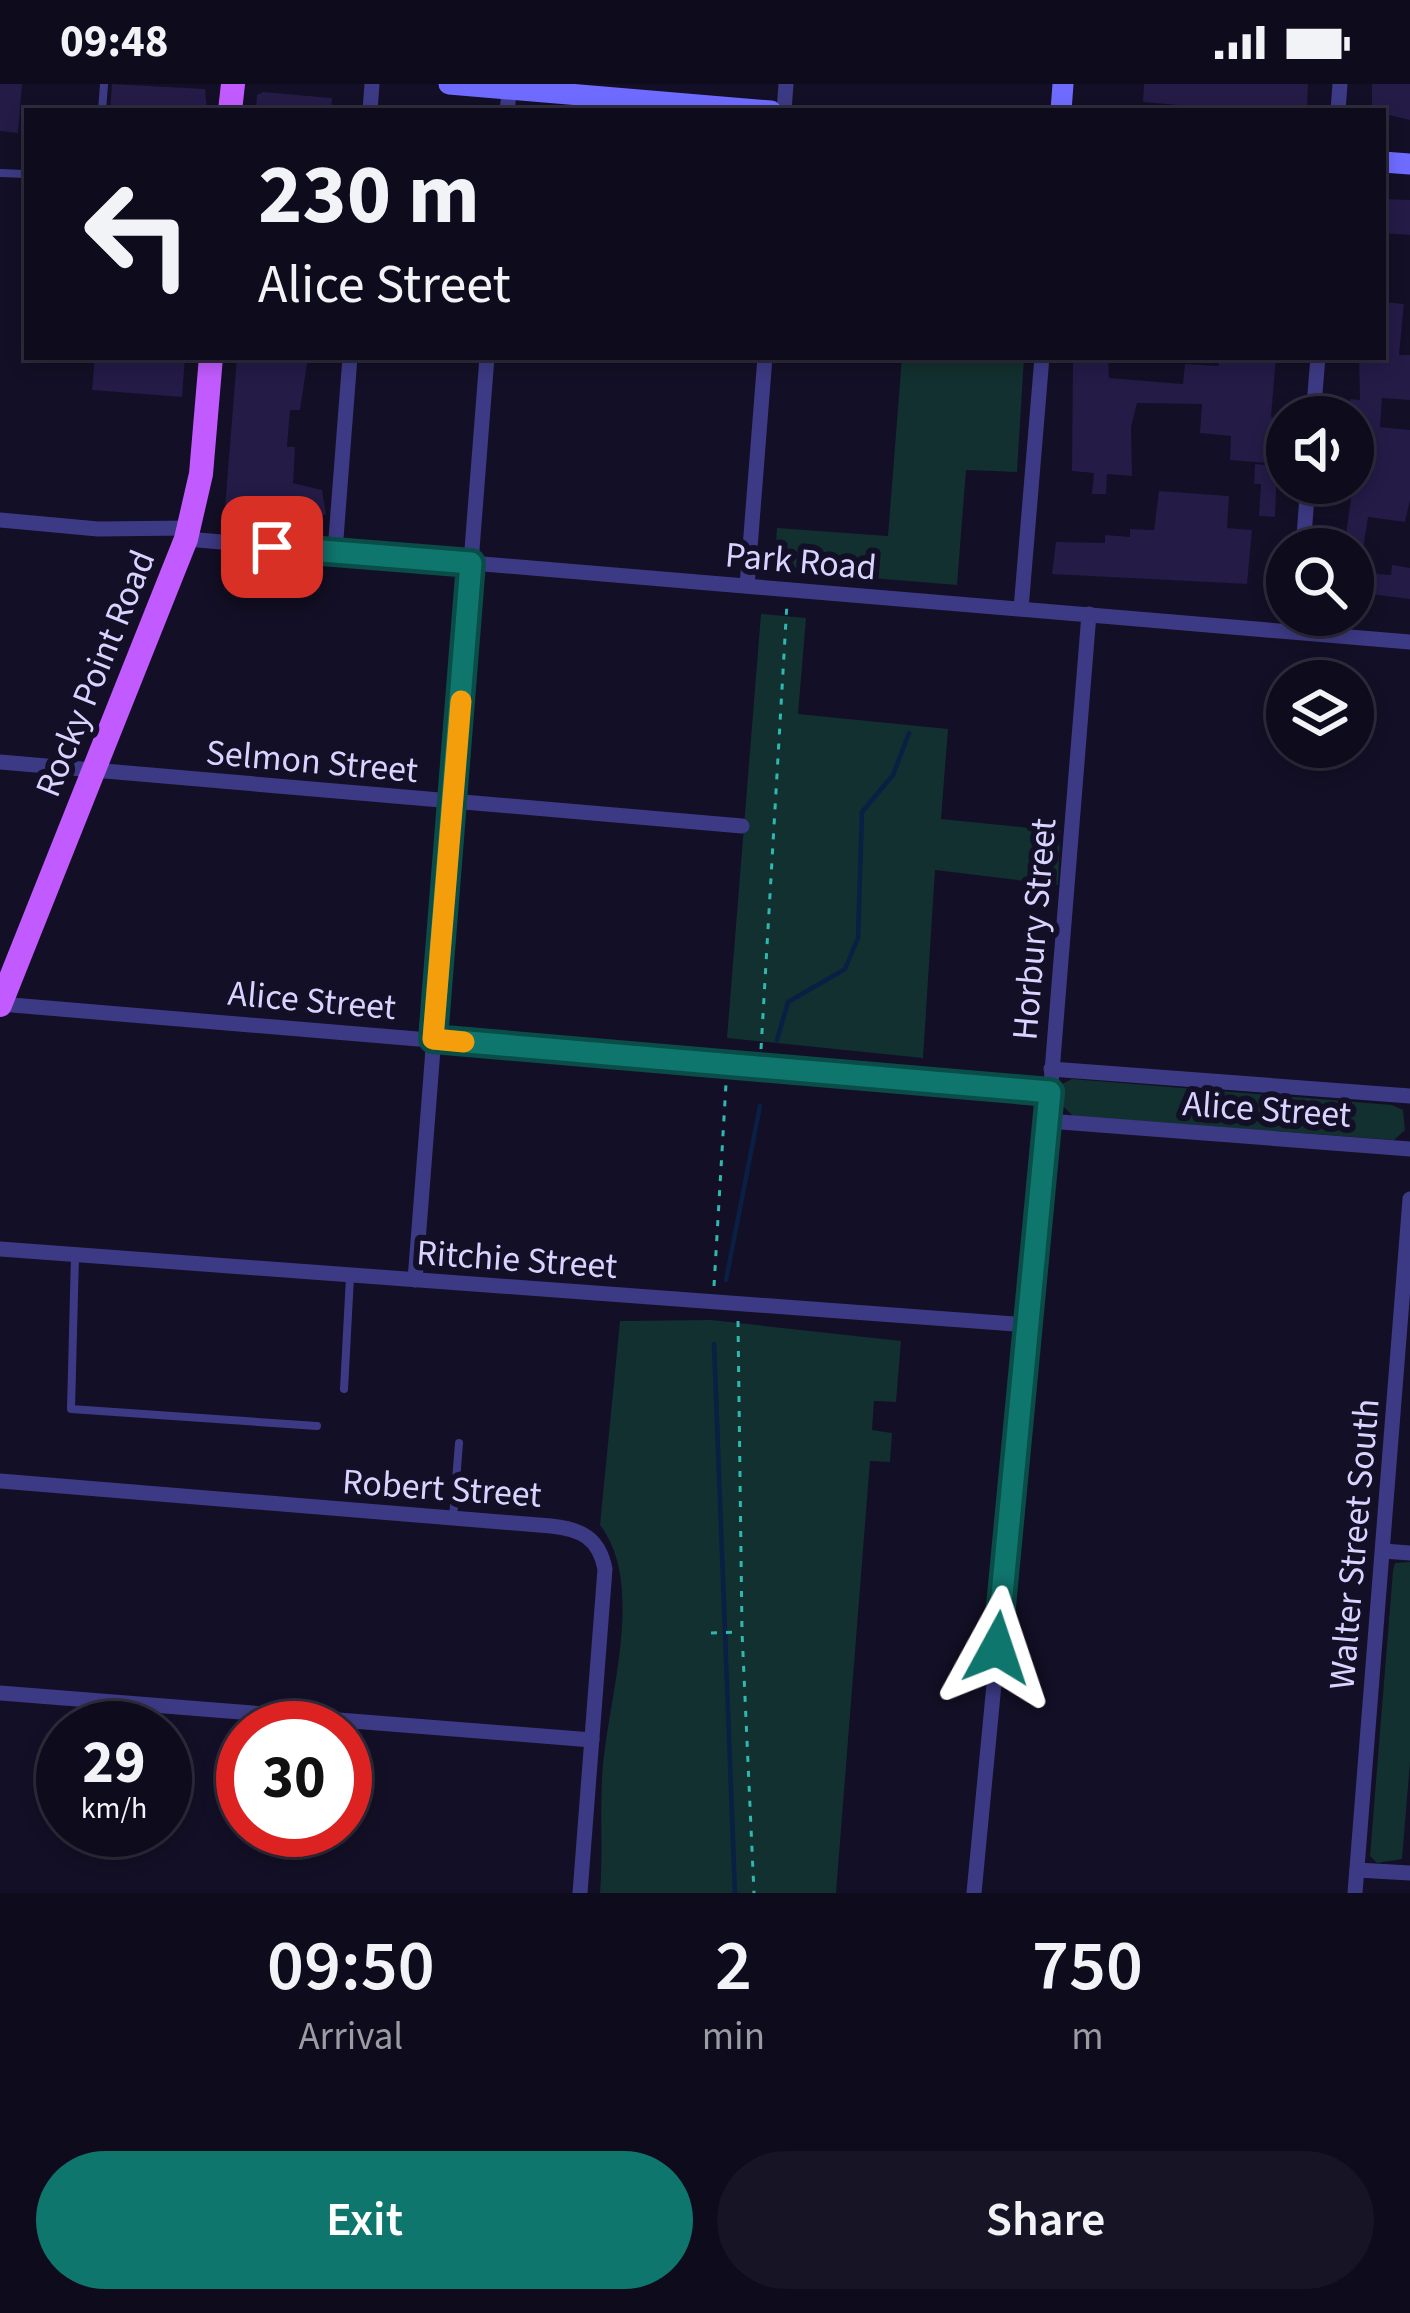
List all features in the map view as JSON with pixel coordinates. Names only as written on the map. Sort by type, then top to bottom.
[{"type":"main road","points":[[449,84],[509,95],[722,108]]},
{"type":"main road","name":"Rocky Point Road","points":[[0,1004],[188,534],[201,474],[211,360]]},
{"type":"street","points":[[335,551],[350,360]]},
{"type":"street","points":[[415,1280],[488,360]]},
{"type":"street","points":[[747,586],[765,360]]},
{"type":"street","points":[[1021,609],[1042,360]]},
{"type":"street","points":[[1315,396],[1318,360]]},
{"type":"street","name":"Park Road","points":[[0,520],[1021,609],[1266,622]]},
{"type":"street","name":"Horbury Street","points":[[974,1893],[1048,1121],[1089,614]]},
{"type":"street","name":"Park Road","points":[[1374,636],[1410,642]]},
{"type":"street","name":"Selmon Street","points":[[0,762],[742,826]]},
{"type":"street","name":"Alice Street","points":[[0,1004],[1050,1092]]},
{"type":"street","name":"Alice Street","points":[[1052,1069],[1410,1096]]},
{"type":"street","name":"Alice Street","points":[[1048,1121],[1410,1149]]},
{"type":"street","name":"Walter Street South","points":[[1355,1893],[1410,1199]]},
{"type":"street","name":"Ritchie Street","points":[[0,1249],[1029,1325]]},
{"type":"street","name":"Robert Street","points":[[0,1481],[572,1528],[601,1552],[605,1578],[580,1893]]},
{"type":"street","points":[[1384,1551],[1410,1553]]},
{"type":"street","points":[[0,1693],[592,1740]]},
{"type":"street","points":[[1357,1870],[1410,1874]]},
{"type":"lane","points":[[75,1255],[71,1409],[317,1426]]},
{"type":"lane","points":[[344,1389],[350,1276]]},
{"type":"lane","points":[[452,1520],[459,1442]]},
{"type":"path","points":[[760,1067],[788,590]]},
{"type":"path","points":[[726,1084],[714,1286],[738,1310],[742,1631],[754,1893]]},
{"type":"path","points":[[711,1634],[742,1631]]},
{"type":"green space","points":[[902,360],[1024,360],[1017,472],[966,470],[957,585],[774,570],[777,528],[888,536]]},
{"type":"green space","points":[[761,614],[806,618],[798,714],[948,729],[941,819],[1060,831],[1058,885],[935,870],[923,1058],[727,1038]]},
{"type":"green space","points":[[1072,1079],[1392,1105],[1403,1110],[1405,1130],[1394,1140],[1073,1116],[1059,1102],[1062,1084]]},
{"type":"green space","points":[[711,1320],[901,1341],[896,1402],[874,1401],[872,1430],[892,1433],[890,1462],[870,1461],[836,1893],[600,1893],[602,1780],[623,1614],[614,1551],[600,1525],[620,1321]]},
{"type":"green space","points":[[1410,1562],[1410,1762],[1402,1859],[1377,1863],[1370,1856],[1393,1571],[1395,1563]]},
{"type":"building","points":[[0,84],[22,84],[18,133],[0,131]]},
{"type":"building","points":[[112,84],[205,89],[207,108],[110,108]]},
{"type":"building","points":[[1144,84],[1308,84],[1307,108],[1143,102]]},
{"type":"building","points":[[1372,84],[1410,84],[1410,120],[1386,114],[1386,108],[1372,108]]},
{"type":"building","points":[[257,95],[332,98],[331,108],[256,108]]},
{"type":"building","points":[[1386,199],[1410,200],[1410,235],[1386,233]]},
{"type":"building","points":[[1386,302],[1404,304],[1399,355],[1410,355],[1410,400],[1382,398],[1380,427],[1410,430],[1410,500],[1405,522],[1368,517],[1366,528],[1347,528],[1350,504],[1374,504],[1374,396],[1360,396],[1359,360],[1386,360]]},
{"type":"building","points":[[95,360],[185,360],[182,397],[92,390]]},
{"type":"building","points":[[237,360],[308,360],[300,410],[290,410],[287,447],[295,447],[293,483],[322,490],[326,514],[314,519],[270,518],[231,515],[231,508],[225,508]]},
{"type":"building","points":[[1073,360],[1108,360],[1109,378],[1183,384],[1185,364],[1276,360],[1273,396],[1266,396],[1266,463],[1230,460],[1231,436],[1200,433],[1202,404],[1137,403],[1131,427],[1132,476],[1107,474],[1106,494],[1092,494],[1094,473],[1072,471]]},
{"type":"building","points":[[1255,464],[1266,465],[1266,504],[1276,504],[1275,517],[1259,516],[1261,484],[1254,484]]},
{"type":"building","points":[[1159,491],[1229,496],[1227,528],[1252,530],[1247,584],[1052,574],[1056,542],[1105,543],[1105,535],[1130,537],[1130,529],[1154,530]]},
{"type":"building","points":[[1392,565],[1410,568],[1410,599],[1374,595],[1374,574],[1391,575]]},
{"type":"waterway","points":[[777,1040],[788,1002],[845,969],[858,938],[862,812],[893,775],[909,733]]},
{"type":"waterway","points":[[726,1280],[760,1106]]},
{"type":"waterway","points":[[714,1344],[735,1893]]},
{"type":"slow traffic","points":[[461,701],[433,1039],[464,1042]]},
{"type":"route","points":[[272,547],[471,563],[433,1039],[1050,1092],[997,1648]]}]
